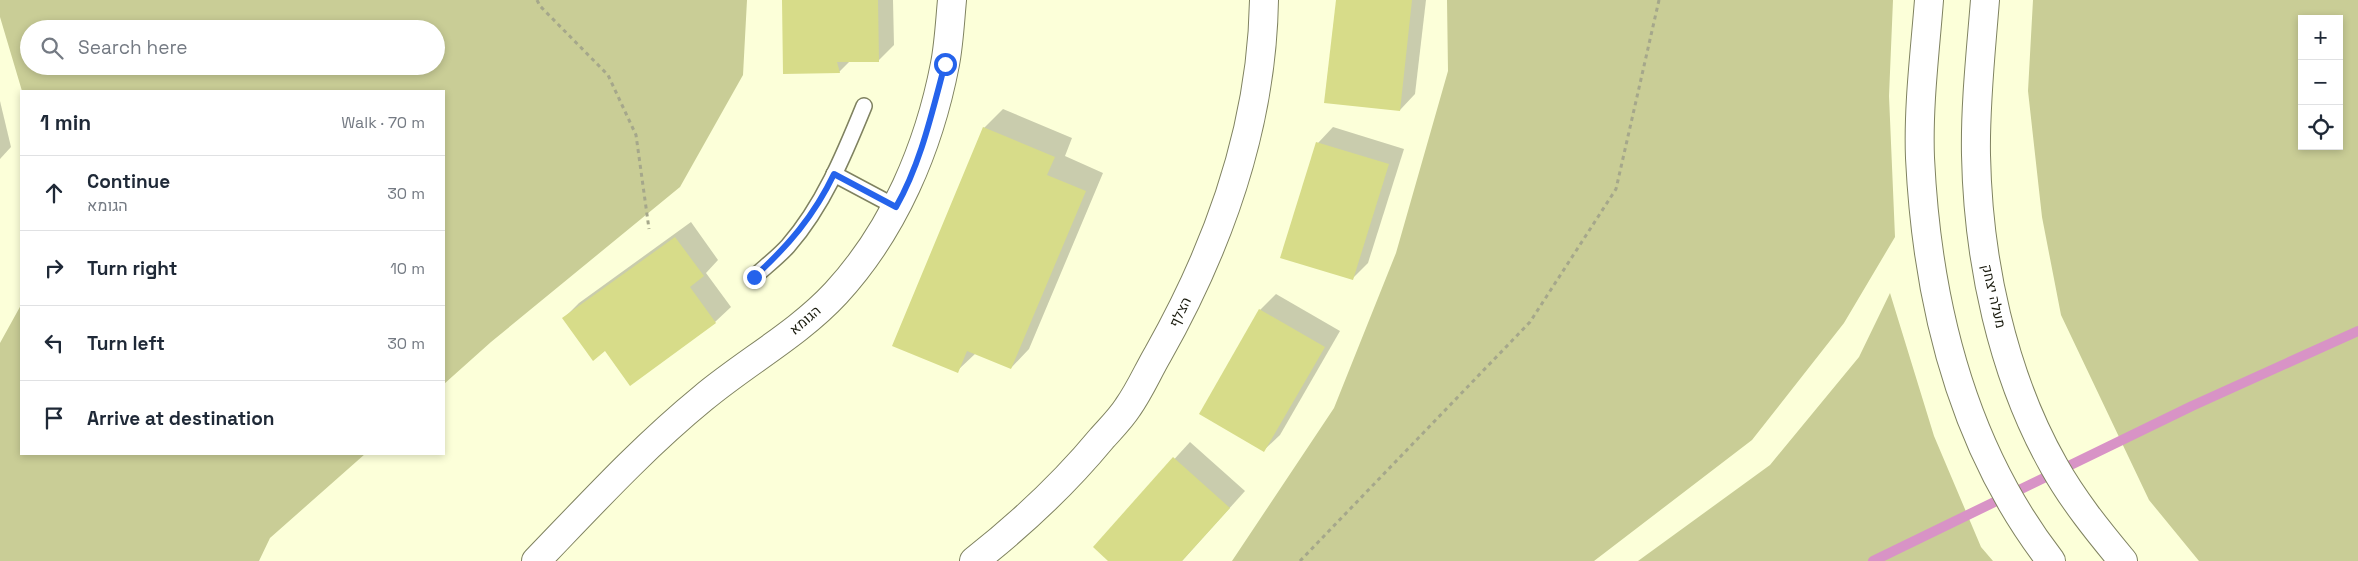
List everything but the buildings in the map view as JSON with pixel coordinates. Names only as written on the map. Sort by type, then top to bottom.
[{"type":"street","name":"הגומא","points":[[536,561],[640,454],[704,397],[785,337],[836,293],[871,250],[904,194],[926,136],[945,64],[952,0]]},
{"type":"street","name":"הצלף","points":[[974,561],[1022,522],[1076,470],[1128,407],[1171,332],[1206,259],[1234,183],[1256,97],[1264,0]]},
{"type":"street","points":[[1929,0],[1920,157],[1929,265],[1953,364],[1982,446],[2005,493],[2033,538],[2051,561]]},
{"type":"street","name":"מעלה יצחק","points":[[1985,0],[1976,155],[1985,257],[2006,348],[2033,422],[2054,466],[2079,506],[2123,561]]},
{"type":"lane","points":[[754,277],[787,247],[803,226],[834,174],[864,106]]},
{"type":"lane","points":[[834,174],[896,207]]},
{"type":"path","points":[[537,0],[540,6],[608,75],[636,135],[649,229]]},
{"type":"path","points":[[1300,561],[1530,322],[1616,189],[1659,0]]},
{"type":"green space","points":[[0,0],[747,0],[743,75],[680,187],[491,342],[445,383],[445,90],[22,90],[0,17]]},
{"type":"green space","points":[[1447,0],[1893,0],[1889,96],[1895,237],[1844,323],[1752,440],[1594,561],[1232,561],[1334,408],[1396,253],[1448,71]]},
{"type":"green space","points":[[2033,0],[2358,0],[2358,561],[2199,561],[2149,500],[2061,315],[2042,217],[2028,91]]},
{"type":"green space","points":[[1890,293],[1934,436],[1981,547],[1993,561],[1638,561],[1770,465],[1859,357]]},
{"type":"green space","points":[[20,307],[20,455],[364,455],[270,538],[259,561],[0,561],[0,343]]},
{"type":"waterway","points":[[1873,561],[2192,406],[2358,331]]},
{"type":"route","points":[[754,277],[787,247],[808,220],[834,174],[896,207],[904,194],[926,136],[945,64]]}]
